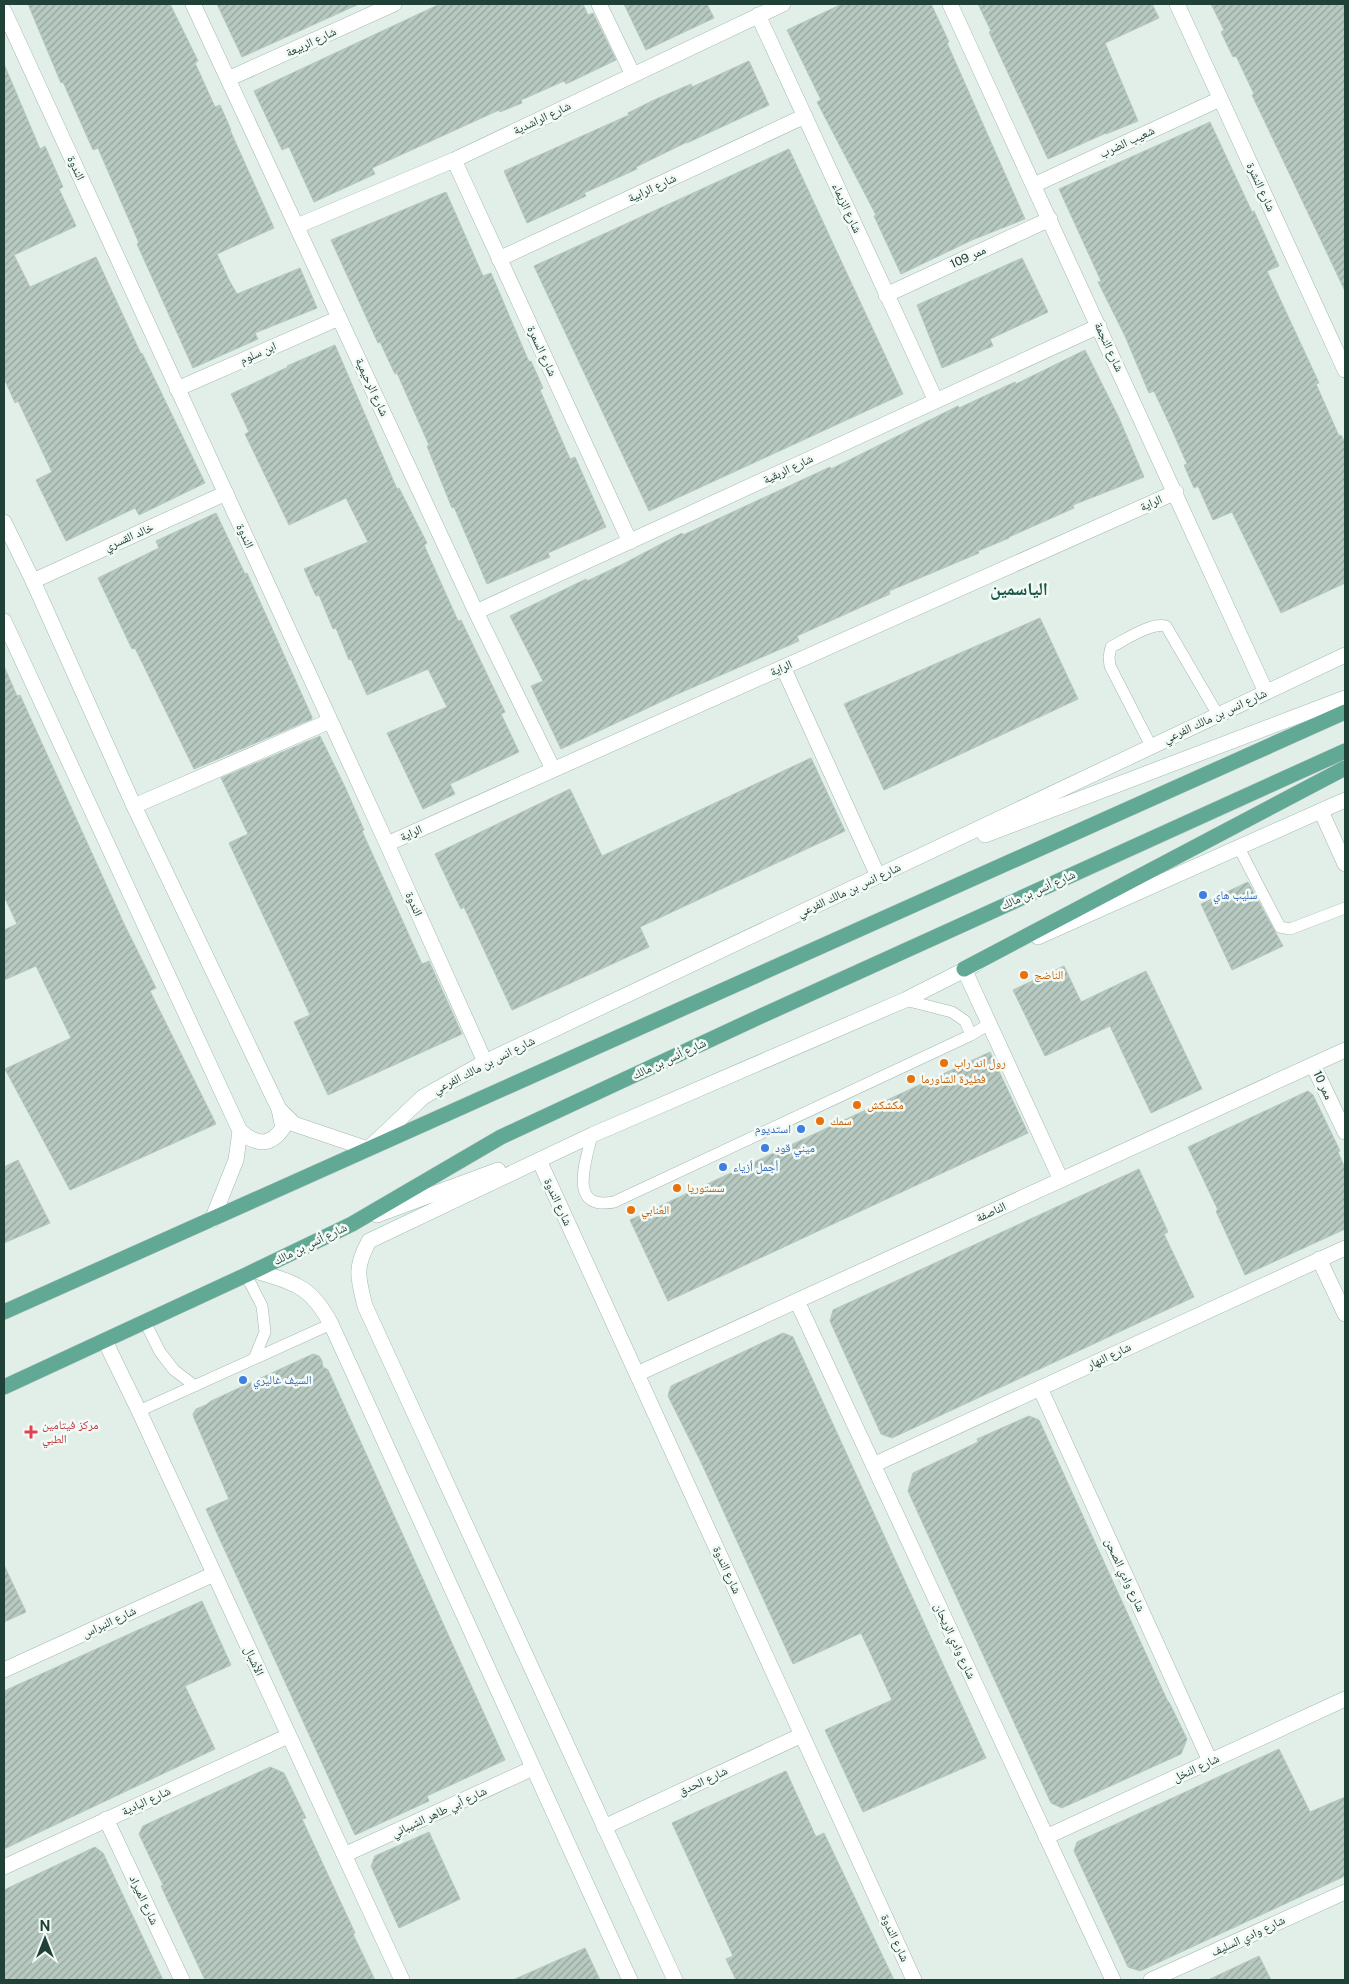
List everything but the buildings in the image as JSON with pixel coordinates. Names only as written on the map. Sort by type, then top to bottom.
[{"type":"main road","points":[[4,1312],[1345,712]]},
{"type":"main road","name":"شارع أنس بن مالك","points":[[4,1387],[251,1273],[352,1224],[500,1137],[759,1017],[1345,751]]},
{"type":"main road","points":[[964,969],[1345,768]]},
{"type":"street","name":"شارع الرحيمية","points":[[193,4],[476,612],[553,769]]},
{"type":"street","name":"شارع الربيعة","points":[[228,79],[394,4]]},
{"type":"street","points":[[599,4],[633,75]]},
{"type":"street","name":"شارع الراشدية","points":[[297,226],[454,160],[783,4]]},
{"type":"street","name":"شارع النجمة","points":[[950,4],[1176,492],[1266,692]]},
{"type":"street","name":"شارع النشرة","points":[[1177,4],[1345,370]]},
{"type":"street","name":"الندوة","points":[[4,11],[485,1062]]},
{"type":"street","name":"شارع الزيماء","points":[[758,15],[936,401]]},
{"type":"street","name":"شعيب الضرب","points":[[1034,185],[1220,99]]},
{"type":"street","name":"شارع الرابية","points":[[499,259],[804,116]]},
{"type":"street","name":"شارع السمرة","points":[[454,160],[630,542]]},
{"type":"street","name":"ممر 109","points":[[886,294],[1050,219]]},
{"type":"street","name":"ابن سلوم","points":[[177,389],[339,318]]},
{"type":"street","name":"شارع الربقية","points":[[476,612],[1099,326]]},
{"type":"street","name":"الراية","points":[[386,844],[1176,492]]},
{"type":"street","name":"خالد القسري","points":[[32,581],[226,493]]},
{"type":"street","points":[[4,522],[134,806],[279,1109],[283,1128],[277,1136],[268,1142],[251,1141],[240,1131],[4,621]]},
{"type":"street","name":"شارع انس بن مالك الفرعي","points":[[368,1149],[423,1097],[485,1062],[1345,655]]},
{"type":"street","points":[[783,667],[878,876],[1345,698]]},
{"type":"street","points":[[134,806],[330,721]]},
{"type":"street","points":[[675,1980],[365,1306],[358,1276],[360,1257],[369,1242],[592,1135],[905,1000],[964,969],[1345,800]]},
{"type":"street","points":[[1321,811],[1345,864]]},
{"type":"street","points":[[964,969],[1061,1180]]},
{"type":"street","name":"الناصفة","points":[[637,1374],[1345,1050]]},
{"type":"street","name":"ممر 10","points":[[1314,1065],[1345,1132]]},
{"type":"street","points":[[279,1109],[294,1124],[368,1149]]},
{"type":"street","points":[[212,1220],[236,1160],[240,1131]]},
{"type":"street","points":[[352,1224],[592,1135]]},
{"type":"street","name":"شارع الندوة","points":[[539,1160],[914,1980]]},
{"type":"street","name":"شارع النهار","points":[[873,1465],[1345,1248]]},
{"type":"street","points":[[1320,1260],[1345,1314]]},
{"type":"street","points":[[251,1273],[288,1281],[308,1291],[321,1306],[331,1324],[630,1980]]},
{"type":"street","name":"شارع وادي الريحان","points":[[797,1301],[1113,1980]]},
{"type":"street","name":"الأشبال","points":[[104,1341],[139,1412],[402,1980]]},
{"type":"street","name":"شارع وادي الصحن","points":[[1040,1388],[1210,1761]]},
{"type":"street","name":"شارع النبراس","points":[[4,1670],[214,1574]]},
{"type":"street","name":"شارع النخل","points":[[1046,1837],[1345,1699]]},
{"type":"street","name":"شارع الحدق","points":[[604,1827],[802,1735]]},
{"type":"street","name":"شارع البادية","points":[[4,1867],[288,1736]]},
{"type":"street","name":"شارع أبي طاهر الشيباني","points":[[344,1855],[533,1768]]},
{"type":"street","name":"شارع الميراد","points":[[106,1820],[182,1980]]},
{"type":"street","name":"شارع وادي السليف","points":[[1151,1980],[1345,1892]]},
{"type":"lane","points":[[1151,746],[1110,666],[1109,657],[1111,646],[1146,629],[1159,624],[1166,626],[1218,715]]},
{"type":"lane","points":[[1239,848],[1280,927],[1290,929],[1345,908]]},
{"type":"lane","points":[[905,1000],[952,1012],[965,1021],[971,1035]]},
{"type":"lane","points":[[592,1135],[582,1177],[583,1186],[586,1195],[592,1202],[601,1205],[614,1202],[971,1035],[989,1024]]},
{"type":"lane","points":[[251,1273],[262,1306],[265,1332],[254,1359]]},
{"type":"lane","points":[[145,1322],[160,1352],[169,1364],[195,1386]]},
{"type":"lane","points":[[139,1412],[331,1324]]},
{"type":"place","name":"سليب هاي","points":[[1203,895]]},
{"type":"place","name":"الناضج","points":[[1024,975]]},
{"type":"place","name":"رول اند راب","points":[[944,1063]]},
{"type":"place","name":"فطيرة الشاورما","points":[[911,1079]]},
{"type":"place","name":"مكشكش","points":[[857,1105]]},
{"type":"place","name":"سمك","points":[[820,1121]]},
{"type":"place","name":"استديوم","points":[[801,1129]]},
{"type":"place","name":"ميني قود","points":[[765,1148]]},
{"type":"place","name":"أجمل أزياء","points":[[723,1167]]},
{"type":"place","name":"سستوريا","points":[[677,1188]]},
{"type":"place","name":"العنابي","points":[[631,1210]]},
{"type":"place","name":"السيف غاليري","points":[[243,1380]]},
{"type":"place","name":"مركز فيتامين الطبي","points":[[31,1432]]},
{"type":"district","name":"الياسمين","points":[[1019,588]]}]
